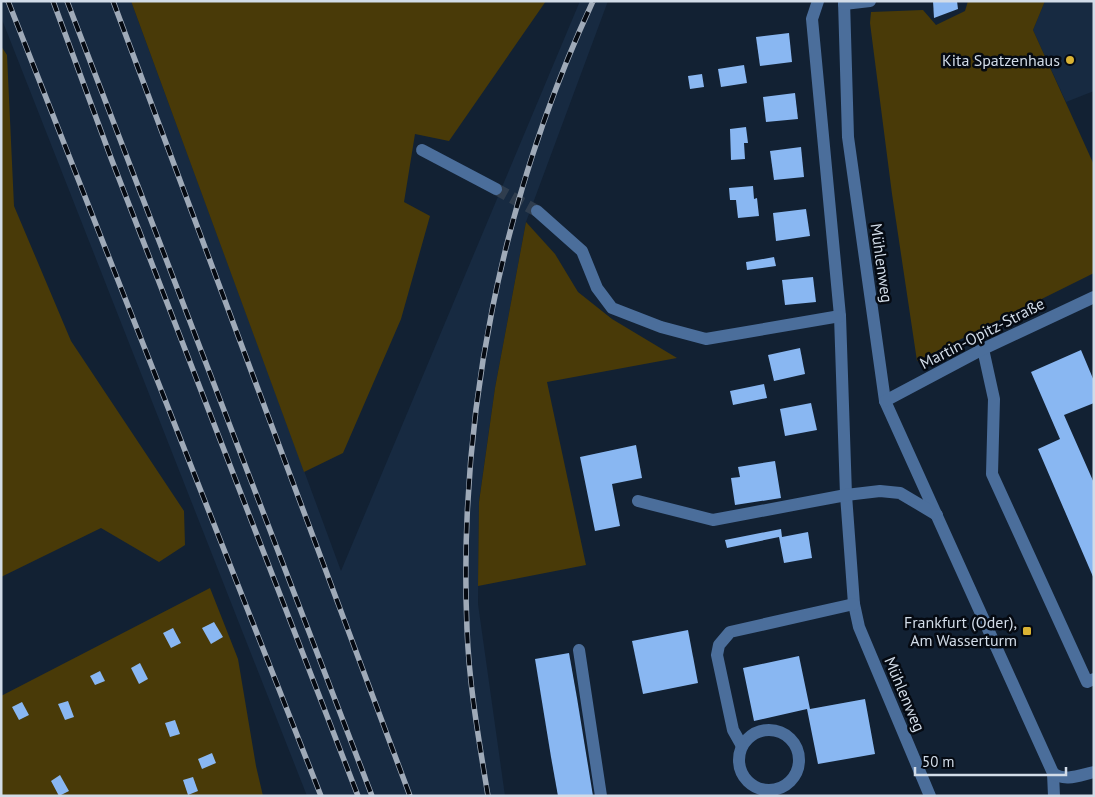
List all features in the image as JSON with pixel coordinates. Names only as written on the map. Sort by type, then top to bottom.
[{"type":"street","name":"Mühlenweg","points":[[818,1],[812,19],[840,316],[846,495],[854,604],[859,626],[930,796]]},
{"type":"street","name":"Mühlenweg","points":[[870,1],[844,3],[848,137],[885,401],[1053,773]]},
{"type":"street","points":[[422,150],[496,189]]},
{"type":"street","points":[[537,211],[582,251],[597,288],[612,308],[660,327],[706,339],[840,316]]},
{"type":"street","name":"Martin-Opitz-Straße","points":[[885,401],[984,349],[1094,296]]},
{"type":"street","points":[[984,349],[994,399],[992,474],[1087,682],[1094,679]]},
{"type":"street","points":[[638,501],[713,520],[846,495],[880,491],[900,493],[937,515]]},
{"type":"street","points":[[742,746],[750,737],[760,731],[772,730],[784,733],[793,741],[798,752],[800,763],[796,775],[788,784],[778,790],[766,791],[755,788],[746,780],[740,769],[739,758],[742,746],[733,730],[717,655],[719,645],[730,632],[854,604]]},
{"type":"street","points":[[579,650],[601,796]]},
{"type":"street","points":[[1053,773],[1060,778],[1066,778],[1094,772]]},
{"type":"street","points":[[1053,773],[1054,796]]},
{"type":"shaded area","points":[[1,1],[131,1],[341,571],[580,1],[608,1],[526,222],[495,388],[479,501],[478,604],[505,796],[307,796],[1,17]]},
{"type":"shaded area","points":[[131,1],[546,1],[449,141],[415,134],[404,202],[430,216],[401,319],[343,453],[304,472]]},
{"type":"shaded area","points":[[968,1],[1045,1],[1033,30],[1094,165],[1094,273],[917,361],[892,194],[870,23],[871,12],[923,10],[936,25],[965,11]]},
{"type":"shaded area","name":"Kita Spatzenhaus","points":[[1045,1],[1094,1],[1094,91],[1066,102],[1033,30]]},
{"type":"shaded area","points":[[1,46],[7,55],[14,206],[71,341],[184,511],[185,545],[159,562],[101,528],[1,577]]},
{"type":"shaded area","points":[[526,222],[555,254],[578,292],[612,319],[677,358],[547,382],[586,565],[478,586],[479,502],[495,388]]},
{"type":"shaded area","points":[[210,588],[238,659],[256,766],[263,796],[1,796],[1,696]]},
{"type":"building","points":[[933,1],[957,1],[958,9],[934,18]]},
{"type":"building","points":[[789,33],[792,62],[760,66],[756,37]]},
{"type":"building","points":[[744,65],[747,83],[721,87],[718,69]]},
{"type":"building","points":[[702,74],[704,87],[690,89],[688,76]]},
{"type":"building","points":[[795,93],[798,119],[766,122],[763,97]]},
{"type":"building","points":[[746,127],[748,143],[744,143],[745,159],[731,160],[730,129]]},
{"type":"building","points":[[801,147],[804,177],[774,180],[770,151]]},
{"type":"building","points":[[753,186],[754,199],[757,198],[759,216],[738,218],[736,200],[730,200],[729,188]]},
{"type":"building","points":[[806,209],[810,236],[776,241],[773,213]]},
{"type":"building","points":[[774,257],[776,266],[747,270],[746,262]]},
{"type":"building","points":[[813,277],[816,302],[785,305],[782,280]]},
{"type":"building","points":[[800,348],[805,374],[774,381],[768,355]]},
{"type":"building","points":[[1081,350],[1094,381],[1094,403],[1064,415],[1094,483],[1094,579],[1038,449],[1060,439],[1031,372]]},
{"type":"building","points":[[764,384],[767,398],[733,405],[730,391]]},
{"type":"building","points":[[811,403],[817,430],[785,436],[780,409]]},
{"type":"building","points":[[636,445],[642,478],[612,484],[620,526],[595,531],[580,457]]},
{"type":"building","points":[[775,461],[781,498],[735,505],[731,478],[740,477],[738,467]]},
{"type":"building","points":[[781,529],[782,537],[808,532],[812,558],[784,563],[779,537],[727,548],[725,540]]},
{"type":"building","points":[[214,622],[223,637],[211,644],[202,628]]},
{"type":"building","points":[[173,628],[181,643],[171,648],[163,633]]},
{"type":"building","points":[[688,630],[698,683],[643,694],[632,641]]},
{"type":"building","points":[[569,653],[593,796],[558,796],[551,757],[535,659]]},
{"type":"building","points":[[799,656],[810,709],[865,699],[875,754],[818,764],[807,709],[754,721],[743,668]]},
{"type":"building","points":[[140,663],[148,679],[139,684],[131,668]]},
{"type":"building","points":[[100,671],[105,681],[95,685],[90,676]]},
{"type":"building","points":[[68,701],[74,717],[65,720],[58,704]]},
{"type":"building","points":[[22,702],[29,715],[19,720],[12,707]]},
{"type":"building","points":[[175,720],[180,734],[170,737],[165,723]]},
{"type":"building","points":[[212,753],[216,763],[202,769],[198,759]]},
{"type":"building","points":[[60,775],[69,791],[59,796],[51,781]]},
{"type":"building","points":[[193,777],[198,791],[188,795],[183,780]]},
{"type":"tunnel","points":[[496,189],[537,211]]},
{"type":"railway","points":[[8,1],[321,796]]},
{"type":"railway","points":[[53,1],[111,158],[358,796]]},
{"type":"railway","points":[[67,1],[372,796]]},
{"type":"railway","points":[[113,1],[410,796]]},
{"type":"railway","points":[[488,796],[472,692],[467,629],[466,548],[470,468],[479,387],[492,308],[511,229],[534,152],[561,75],[593,1]]},
{"type":"place","name":"Kita Spatzenhaus","points":[[1070,60]]},
{"type":"place","name":"Frankfurt (Oder), Am Wasserturm","points":[[1027,631]]}]
